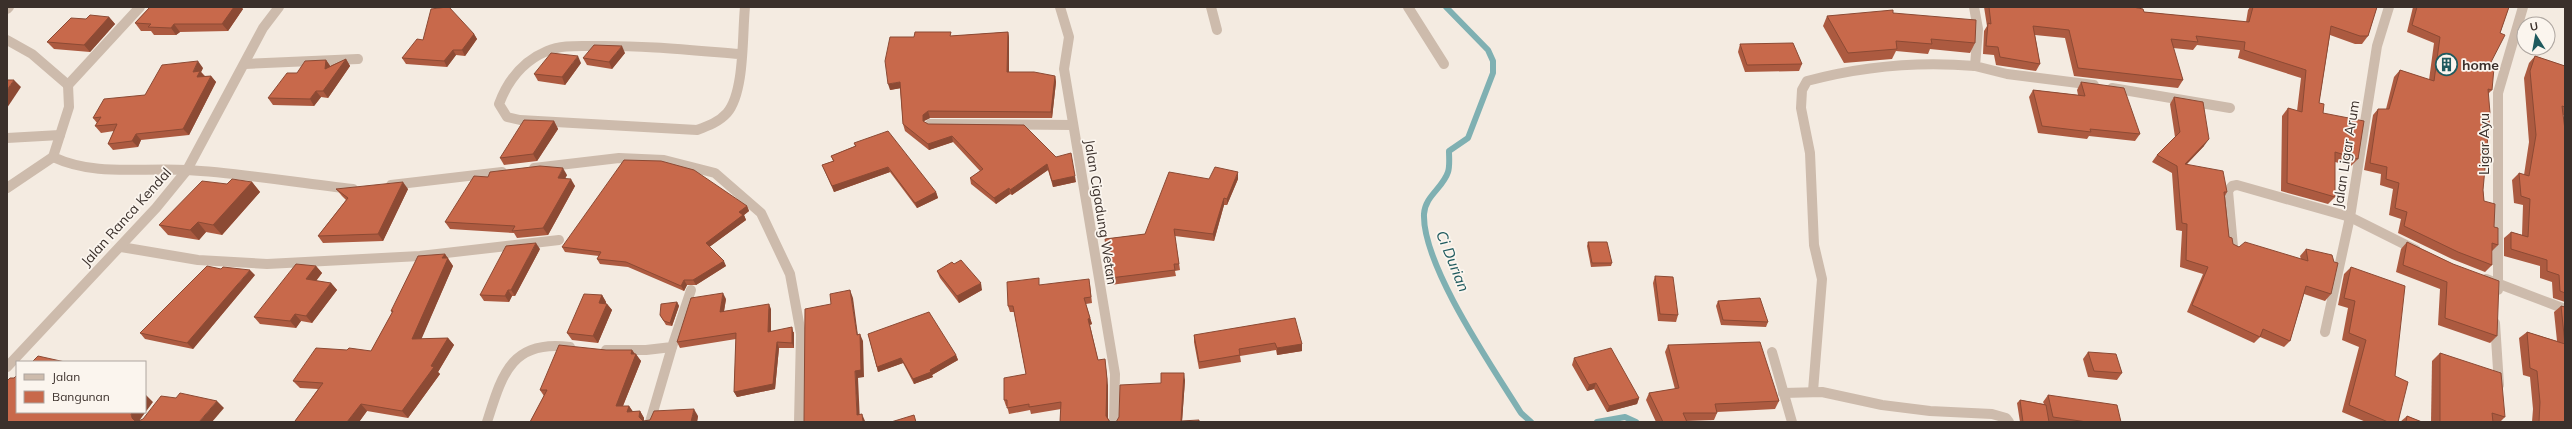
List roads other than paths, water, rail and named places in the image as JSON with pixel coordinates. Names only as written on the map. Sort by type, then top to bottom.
[{"type":"street","points":[[7,188],[53,157],[69,106],[68,85],[140,7]]},
{"type":"street","name":"Jalan Ranca Kendal","points":[[7,367],[121,247],[187,170],[263,28],[279,7]]},
{"type":"street","points":[[739,54],[620,45],[569,47],[548,51],[524,63],[504,88],[499,104],[507,117],[520,120],[696,130],[721,119],[733,104],[739,78],[739,54],[745,7]]},
{"type":"street","name":"Jalan Cigadung Wetan","points":[[1060,7],[1068,36],[1064,67],[1115,374],[1114,422]]},
{"type":"street","points":[[1211,7],[1217,30]]},
{"type":"street","points":[[1408,7],[1444,64]]},
{"type":"street","points":[[1974,7],[1978,28],[1975,66]]},
{"type":"street","name":"Jalan Ligar Arum","points":[[2389,7],[2377,46],[2350,217],[2422,253]]},
{"type":"street","name":"Ligar Ayu","points":[[2497,299],[2498,92],[2523,7]]},
{"type":"street","points":[[7,40],[18,44],[33,55],[68,85]]},
{"type":"street","points":[[244,64],[325,62],[358,59]]},
{"type":"street","points":[[1813,391],[1822,278],[1814,245],[1810,153],[1801,108],[1802,90],[1807,81],[1846,70],[1911,63],[1975,66],[2007,74],[2123,89],[2230,108]]},
{"type":"street","points":[[930,124],[1073,125]]},
{"type":"street","points":[[7,138],[60,135]]},
{"type":"street","points":[[53,157],[72,166],[101,170],[187,170],[348,190],[364,188]]},
{"type":"street","points":[[526,169],[619,158],[664,160],[715,173],[761,213],[790,274],[801,334],[799,422]]},
{"type":"street","points":[[379,186],[511,171]]},
{"type":"street","points":[[2233,247],[2228,191],[2232,186],[2237,185],[2350,217],[2326,332]]},
{"type":"street","points":[[121,247],[198,260],[267,264],[420,256],[559,240]]},
{"type":"street","points":[[2478,276],[2565,309]]},
{"type":"street","points":[[650,422],[690,290]]},
{"type":"street","points":[[2496,314],[2500,394]]},
{"type":"street","points":[[487,422],[508,367],[520,354],[531,348],[546,345],[582,348]]},
{"type":"street","points":[[596,349],[646,350],[672,347]]},
{"type":"street","points":[[1772,352],[1792,422]]},
{"type":"street","points":[[1783,393],[1813,391],[1922,410],[1992,414],[2006,418],[2009,422]]},
{"type":"waterway","name":"Ci Durian","points":[[1446,7],[1488,50],[1493,61],[1493,73],[1468,138],[1449,151],[1449,165],[1446,178],[1427,202],[1424,214],[1426,235],[1434,260],[1446,288],[1461,316],[1521,413],[1531,422]]},
{"type":"waterway","name":"Ci Durian","points":[[1597,422],[1625,417],[1636,422]]},
{"type":"place","name":"home","points":[[2447,65]]}]
